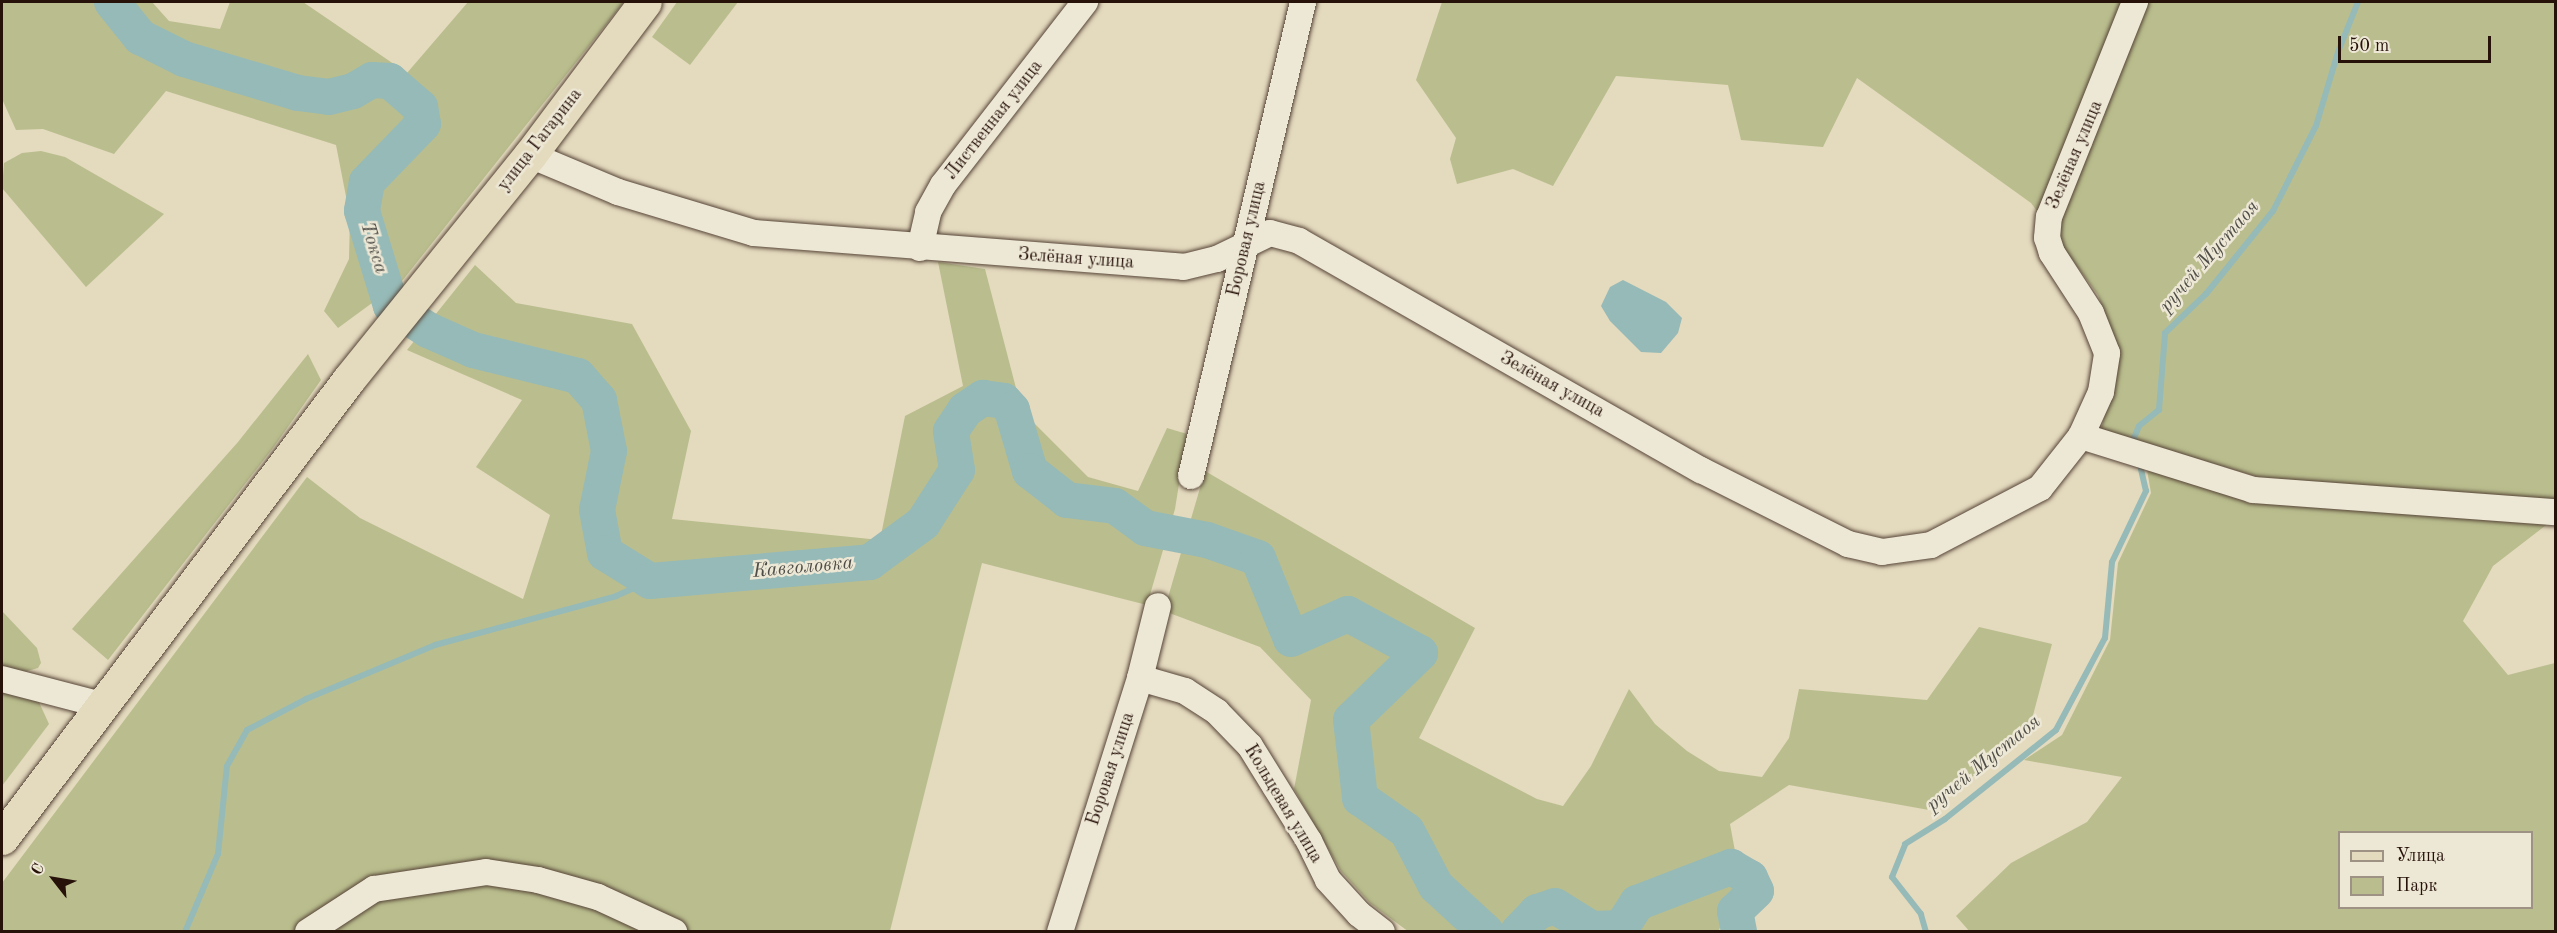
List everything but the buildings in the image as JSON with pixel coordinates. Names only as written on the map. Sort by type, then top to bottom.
[{"type":"main road","name":"улица Гагарина","points":[[2,838],[387,331],[530,155],[645,2]]},
{"type":"street","name":"Лиственная улица","points":[[920,248],[928,212],[944,185],[1085,2]]},
{"type":"street","name":"Боровая улица","points":[[1191,476],[1303,2]]},
{"type":"street","name":"Зелёная улица","points":[[530,155],[618,192],[754,233],[920,248],[1184,267],[1217,259],[1270,233],[1299,242],[1701,470],[1859,547],[1882,552],[1930,545],[1987,518],[2040,488],[2081,436],[2102,392],[2107,353],[2091,313],[2052,253],[2046,238],[2049,217],[2135,2]]},
{"type":"street","points":[[2081,436],[2253,490],[2556,512]]},
{"type":"street","name":"Боровая улица","points":[[1060,932],[1140,678],[1158,606]]},
{"type":"street","name":"Кольцевая улица","points":[[1140,678],[1185,691],[1217,711],[1250,746],[1309,841],[1328,880],[1359,915],[1382,932]]},
{"type":"street","points":[[2,679],[102,705]]},
{"type":"street","points":[[308,932],[374,889],[486,872],[538,880],[598,897],[674,932]]},
{"type":"green space","points":[[2,2],[152,2],[169,21],[220,29],[230,2],[303,2],[407,73],[468,2],[624,2],[402,281],[338,328],[324,311],[349,259],[350,217],[336,145],[166,91],[114,154],[43,129],[16,130],[2,99]]},
{"type":"green space","points":[[677,2],[738,2],[690,65],[652,37]]},
{"type":"green space","points":[[1442,2],[2555,2],[2555,504],[2258,477],[2101,430],[2119,354],[2098,295],[2031,203],[1857,78],[1823,147],[1741,140],[1728,85],[1616,76],[1553,186],[1513,169],[1457,184],[1450,159],[1456,138],[1416,80]]},
{"type":"green space","points":[[41,151],[65,157],[164,214],[86,287],[2,188],[4,163],[22,153]]},
{"type":"green space","points":[[938,262],[985,269],[1022,411],[1088,477],[1138,491],[1167,428],[1187,434],[1175,509],[1147,605],[982,563],[890,931],[2,931],[2,883],[307,477],[360,518],[523,599],[550,515],[476,467],[522,400],[407,350],[475,265],[516,303],[632,324],[691,431],[672,519],[880,540],[905,416],[963,386]]},
{"type":"green space","points":[[308,354],[321,380],[273,448],[108,660],[72,629],[238,442]]},
{"type":"green space","points":[[2146,464],[2250,499],[2304,507],[2550,522],[2493,566],[2463,621],[2508,675],[2555,663],[2555,931],[1970,932],[1956,916],[2011,863],[2087,822],[2122,777],[2024,760],[2062,735],[2110,640],[2118,563],[2151,493]]},
{"type":"green space","points":[[1205,471],[1475,628],[1419,738],[1537,799],[1563,806],[1591,766],[1629,689],[1655,724],[1687,751],[1719,771],[1762,777],[1789,738],[1799,689],[1927,700],[1979,627],[2052,644],[2028,734],[1929,810],[1789,785],[1730,824],[1741,884],[1728,900],[1719,931],[1409,932],[1370,903],[1341,871],[1294,789],[1311,700],[1260,647],[1164,611]]},
{"type":"green space","points":[[2,611],[37,648],[41,663],[38,668],[13,675],[2,672]]},
{"type":"green space","points":[[2,689],[38,700],[49,724],[2,786]]},
{"type":"water","points":[[1623,280],[1666,302],[1682,318],[1678,333],[1661,353],[1641,352],[1610,321],[1601,306],[1610,287]]},
{"type":"waterway","name":"Кавголовка","points":[[112,2],[140,37],[184,59],[298,93],[329,97],[353,91],[372,80],[390,81],[420,107],[423,124],[367,182],[362,211],[391,306],[428,330],[473,350],[578,376],[599,400],[609,451],[597,510],[605,553],[650,581],[870,562],[923,523],[957,470],[951,431],[965,410],[983,398],[1004,401],[1012,410],[1030,471],[1067,500],[1115,506],[1145,528],[1207,540],[1258,558],[1291,639],[1348,614],[1420,653],[1351,720],[1360,798],[1407,831],[1436,886],[1486,932]]},
{"type":"waterway","name":"ручей Мустаоя","points":[[2136,447],[2134,438],[2139,426],[2159,410],[2165,333],[2206,294],[2273,211],[2316,126],[2338,52],[2358,2]]},
{"type":"waterway","name":"ручей Мустаоя","points":[[1926,932],[1921,914],[1892,877],[1905,844],[1945,819],[2056,730],[2105,638],[2112,562],[2146,491],[2139,460]]},
{"type":"waterway","points":[[185,932],[218,854],[227,766],[247,730],[306,699],[435,645],[616,596],[650,581]]},
{"type":"waterway","name":"Кавголовка","points":[[1518,932],[1537,912],[1555,906],[1592,929],[1621,928],[1637,903],[1731,867],[1750,878],[1756,891],[1735,911],[1739,932]]},
{"type":"water label","name":"Токса","points":[[373,248]]}]
